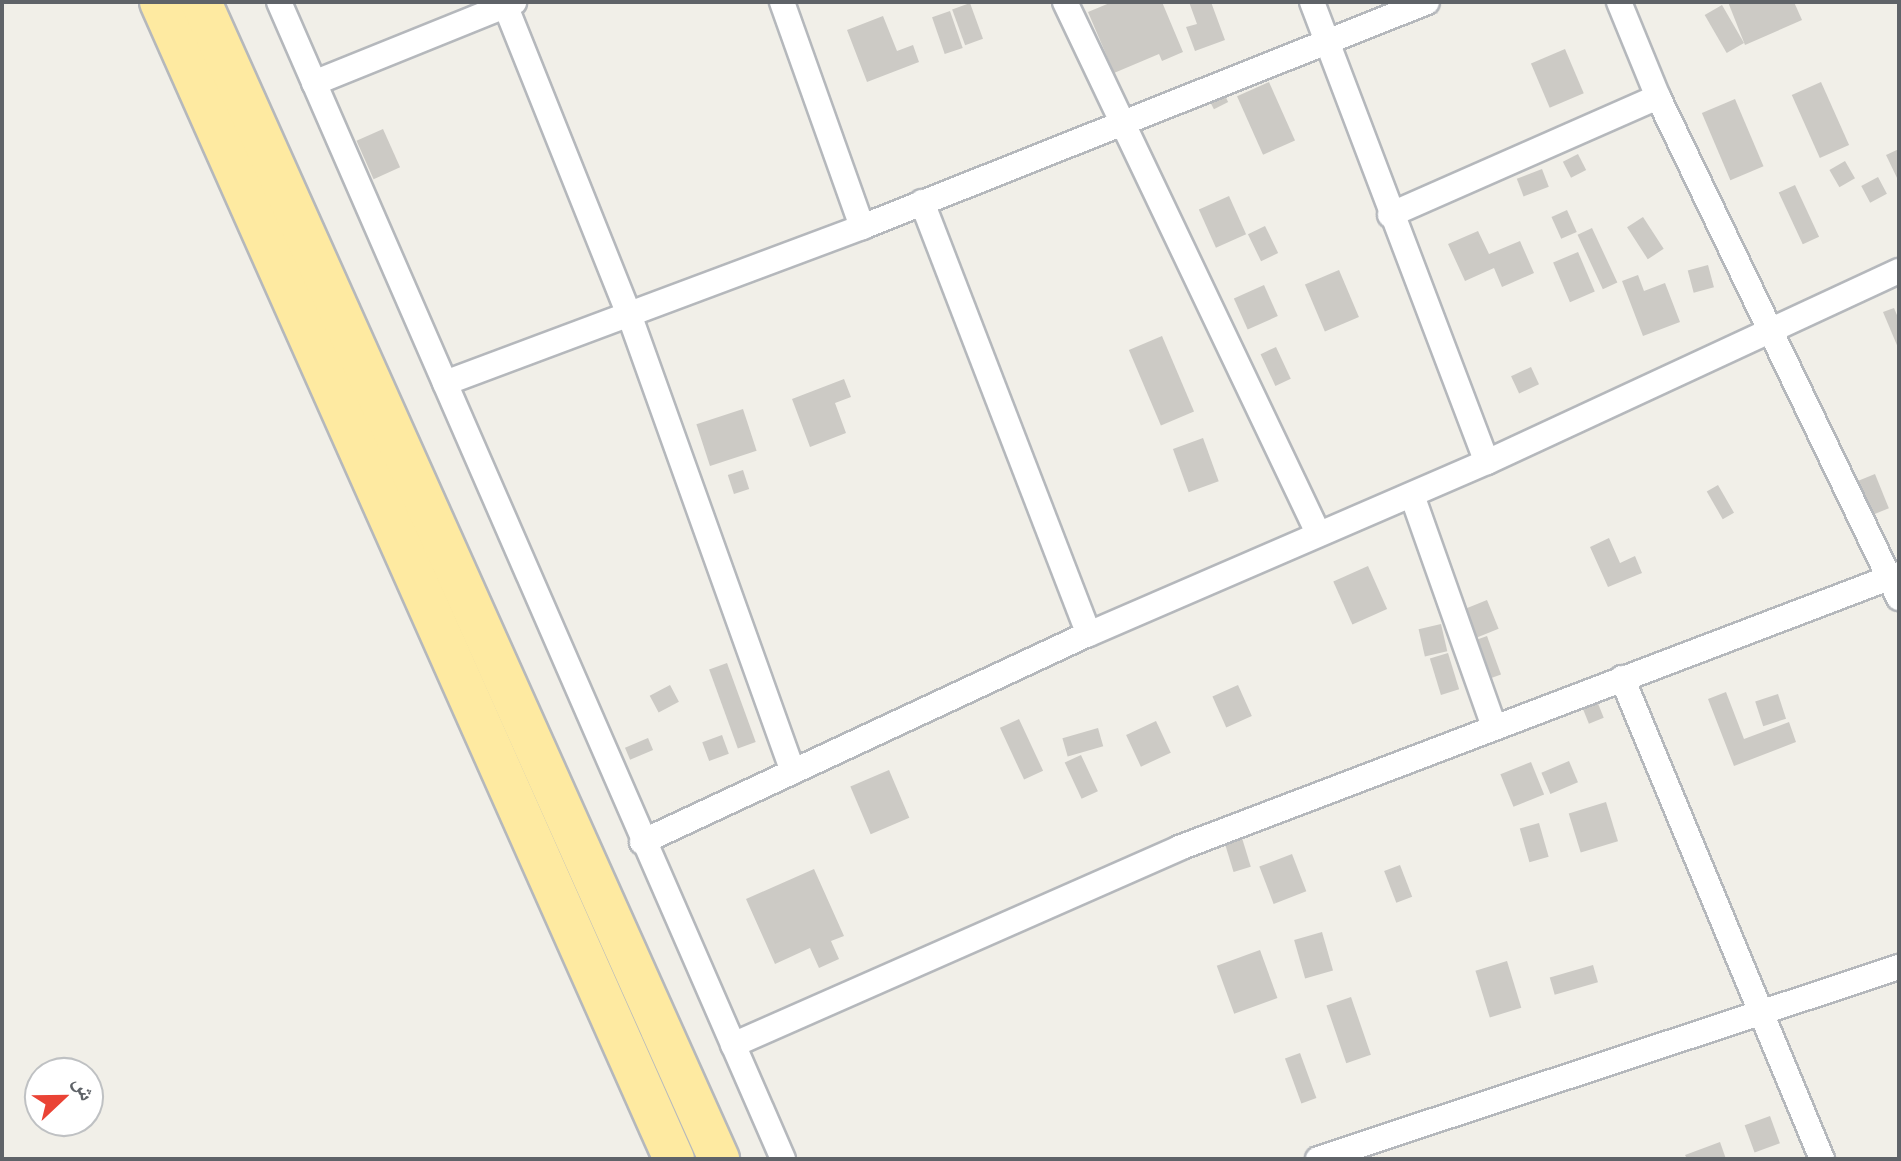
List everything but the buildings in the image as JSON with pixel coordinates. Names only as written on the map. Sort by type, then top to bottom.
[{"type":"highway","points":[[160,2],[674,1159]]},
{"type":"highway","points":[[201,2],[719,1159]]},
{"type":"street","points":[[279,2],[642,842],[783,1159]]},
{"type":"street","points":[[782,2],[862,227]]},
{"type":"street","points":[[1065,2],[1119,124],[1223,325],[1318,533]]},
{"type":"street","points":[[1312,2],[1390,215],[1487,462]]},
{"type":"street","points":[[445,383],[862,227],[1427,2]]},
{"type":"street","points":[[733,1045],[1179,848],[1622,678],[1896,584],[1658,97],[1619,2]]},
{"type":"street","points":[[314,83],[508,3],[629,314],[793,772]]},
{"type":"street","points":[[1390,215],[1658,97]]},
{"type":"street","points":[[922,202],[1089,634]]},
{"type":"street","points":[[642,842],[1089,634],[1487,462],[1899,271]]},
{"type":"street","points":[[1412,495],[1494,727]]},
{"type":"street","points":[[1622,678],[1764,1012],[1822,1159]]},
{"type":"street","points":[[1318,1159],[1899,967]]}]
